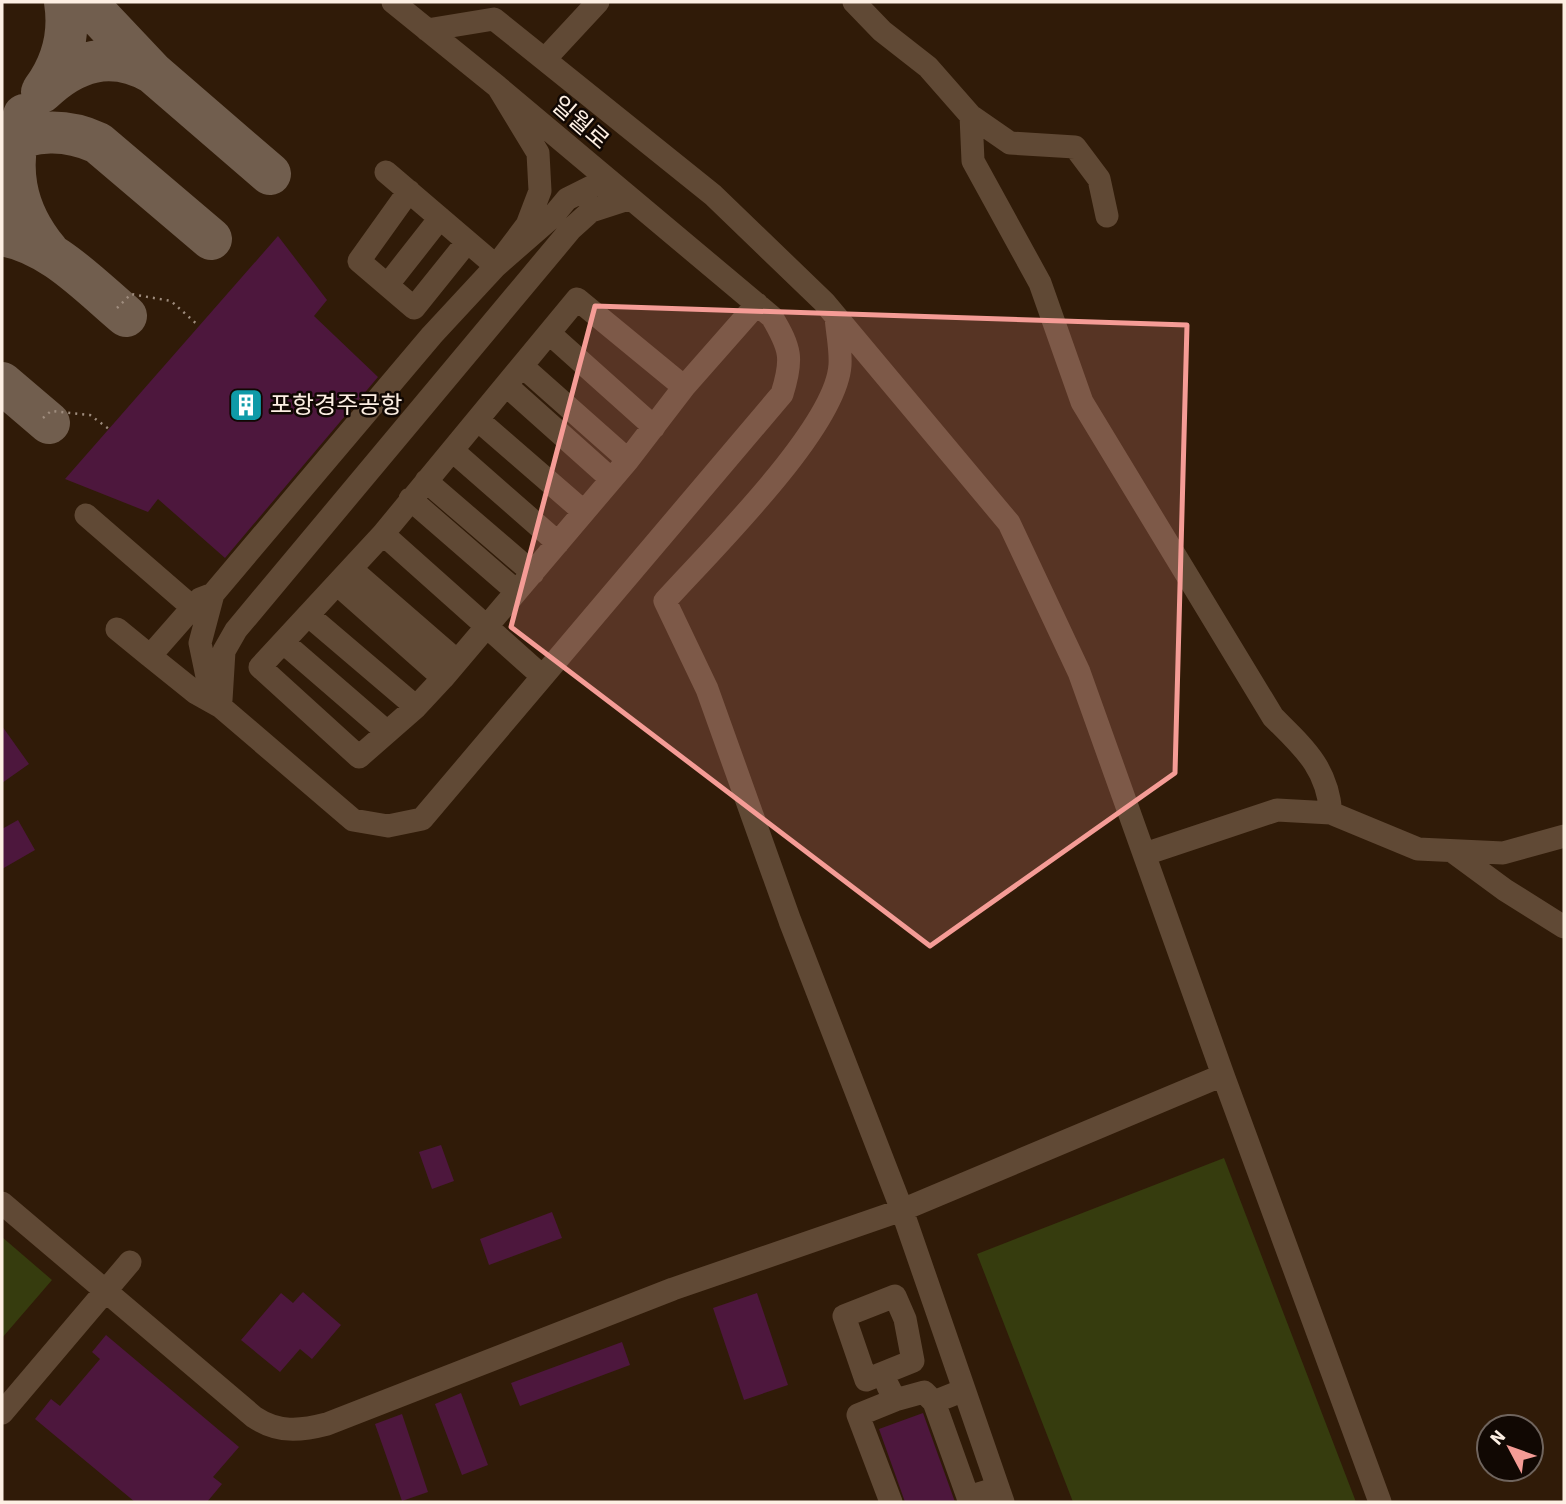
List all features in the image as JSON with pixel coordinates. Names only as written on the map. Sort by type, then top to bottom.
[{"type":"street","name":"일월로","points":[[117,629],[196,693],[221,707],[353,820],[387,826],[422,819],[782,394],[790,369],[789,345],[772,317],[393,2]]},
{"type":"street","points":[[546,58],[598,2]]},
{"type":"street","points":[[854,2],[882,31],[928,66],[971,116],[1010,143],[1075,147],[1099,179],[1107,216]]},
{"type":"street","points":[[427,30],[494,19],[546,58],[713,195],[836,316],[1009,523],[1079,672],[1380,1502]]},
{"type":"street","points":[[221,707],[210,691],[200,643],[213,594],[432,335],[496,266],[527,225],[540,191],[538,153],[498,87]]},
{"type":"street","points":[[971,116],[973,161],[1040,283],[1082,402],[1273,717],[1315,759],[1329,795],[1331,813]]},
{"type":"street","points":[[386,172],[496,266]]},
{"type":"street","points":[[496,266],[552,217],[567,199],[595,185],[620,192]]},
{"type":"street","points":[[409,191],[359,261],[389,283],[414,307],[467,242]]},
{"type":"street","points":[[221,707],[224,651],[236,630],[563,238],[591,211],[620,192]]},
{"type":"street","points":[[389,283],[440,218]]},
{"type":"street","points":[[684,387],[577,299],[383,534],[260,667],[359,757],[416,707],[450,670],[628,460],[684,387],[757,304]]},
{"type":"street","points":[[836,316],[840,366],[832,393],[804,444],[665,601],[707,689],[790,921],[902,1210],[1001,1495],[969,1500],[934,1402],[924,1392],[858,1415],[891,1502]]},
{"type":"street","points":[[549,334],[654,427]]},
{"type":"street","points":[[522,366],[628,460]]},
{"type":"street","points":[[507,386],[610,478]]},
{"type":"street","points":[[478,420],[584,512]]},
{"type":"street","points":[[453,451],[558,543]]},
{"type":"street","points":[[426,481],[533,573]]},
{"type":"street","points":[[410,499],[516,591]]},
{"type":"street","points":[[86,515],[192,607]]},
{"type":"street","points":[[383,534],[542,676]]},
{"type":"street","points":[[344,577],[450,670]]},
{"type":"street","points":[[150,656],[200,599],[213,594]]},
{"type":"street","points":[[308,615],[416,707]]},
{"type":"street","points":[[283,642],[387,732]]},
{"type":"street","points":[[1146,853],[1277,810],[1331,813],[1418,849],[1503,853],[1564,836]]},
{"type":"street","points":[[1452,851],[1505,890],[1564,927]]},
{"type":"street","points":[[2,1203],[254,1418],[270,1428],[297,1430],[327,1424],[673,1289],[902,1210],[1223,1075]]},
{"type":"street","points":[[2,1413],[130,1262]]},
{"type":"street","points":[[895,1296],[905,1320],[913,1361],[866,1380],[844,1317],[895,1296]]},
{"type":"street","points":[[905,1320],[937,1310]]},
{"type":"street","points":[[882,1374],[895,1400]]},
{"type":"street","points":[[934,1402],[964,1390]]},
{"type":"street","points":[[950,1445],[980,1437]]},
{"type":"path","points":[[117,308],[131,293],[171,301],[199,326]]},
{"type":"path","points":[[43,418],[51,411],[90,415],[108,429]]},
{"type":"highlighted area","points":[[595,306],[1187,325],[1175,773],[930,946],[511,627]]},
{"type":"green space","points":[[1224,1158],[1356,1502],[1073,1502],[977,1254]]},
{"type":"green space","points":[[2,1237],[52,1280],[2,1338]]},
{"type":"building","name":"포항경주공항","points":[[278,236],[327,300],[314,316],[378,377],[225,558],[158,499],[148,512],[65,479]]},
{"type":"building","points":[[2,726],[29,764],[2,783]]},
{"type":"building","points":[[18,820],[35,850],[2,869],[2,829]]},
{"type":"building","points":[[441,1145],[454,1181],[432,1189],[419,1152]]},
{"type":"building","points":[[552,1212],[562,1238],[489,1265],[480,1239]]},
{"type":"building","points":[[303,1292],[341,1325],[312,1359],[300,1349],[280,1372],[241,1340],[281,1293],[293,1303]]},
{"type":"building","points":[[757,1293],[788,1385],[744,1400],[713,1308]]},
{"type":"building","points":[[106,1335],[239,1447],[213,1477],[222,1484],[207,1502],[135,1502],[35,1419],[51,1399],[60,1406],[100,1359],[92,1352]]},
{"type":"building","points":[[622,1342],[630,1365],[520,1406],[511,1383]]},
{"type":"building","points":[[461,1393],[488,1465],[462,1475],[435,1404]]},
{"type":"building","points":[[923,1413],[955,1502],[905,1502],[879,1429]]},
{"type":"building","points":[[402,1414],[428,1492],[402,1501],[375,1424]]},
{"type":"taxiway","points":[[43,90],[55,70],[63,48],[65,2]]},
{"type":"taxiway","points":[[86,2],[152,72]]},
{"type":"taxiway","points":[[42,92],[67,73],[94,62],[122,61],[137,66],[153,73],[270,174]]},
{"type":"taxiway","points":[[24,115],[15,152],[16,186],[27,219],[48,251]]},
{"type":"taxiway","points":[[2,144],[26,136],[50,133],[74,135],[98,143],[211,239]]},
{"type":"taxiway","points":[[2,235],[20,240],[53,256],[126,316]]},
{"type":"taxiway","points":[[2,383],[49,423]]},
{"type":"place","name":"포항경주공항","points":[[246,405]]}]
